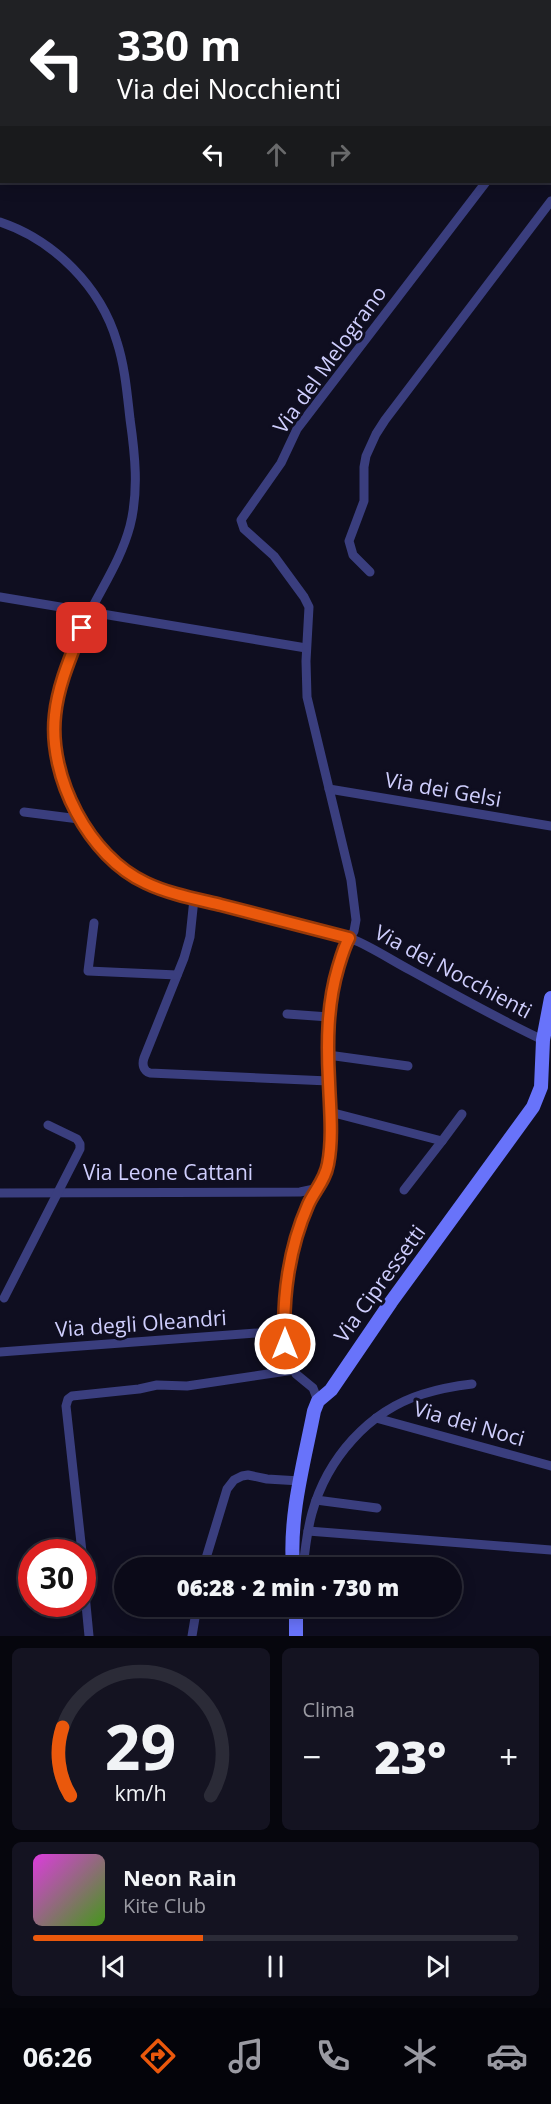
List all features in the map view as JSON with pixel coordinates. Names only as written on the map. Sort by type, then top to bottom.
[{"type":"street","name":"Via del Melograno","points":[[294,1371],[288,1357],[284,1331],[290,1262],[309,1203],[319,1188],[328,1165],[329,1017],[343,951],[356,920],[355,902],[308,697],[306,648],[308,604],[274,556],[244,529],[241,523],[242,518],[281,463],[297,429],[485,183]]},
{"type":"street","points":[[370,572],[353,555],[349,544],[363,506],[364,467],[369,447],[386,420],[551,201]]},
{"type":"street","name":"Via dei Nocchienti","points":[[0,222],[38,239],[61,257],[93,291],[107,315],[120,351],[134,453],[134,506],[130,527],[122,550],[89,613],[63,679],[54,723],[60,769],[67,793],[80,819],[93,838],[110,856],[136,877],[152,885],[349,938],[543,1040]]},
{"type":"street","points":[[0,597],[306,648]]},
{"type":"street","name":"Via dei Gelsi","points":[[329,789],[551,826]]},
{"type":"street","points":[[24,812],[80,819]]},
{"type":"street","points":[[194,898],[190,937],[144,1058],[143,1065],[147,1073],[328,1082]]},
{"type":"street","points":[[94,923],[88,970],[177,975]]},
{"type":"street","name":"Via Cipressetti","points":[[293,1557],[292,1532],[300,1481],[318,1401],[331,1390],[386,1310],[531,1112],[541,1088],[543,1040],[551,998]]},
{"type":"street","points":[[287,1014],[329,1017]]},
{"type":"street","points":[[328,1055],[408,1066]]},
{"type":"street","points":[[330,1112],[442,1141]]},
{"type":"street","points":[[404,1190],[462,1114]]},
{"type":"street","name":"Via Leone Cattani","points":[[4,1298],[79,1151],[80,1144],[73,1137],[48,1125]]},
{"type":"street","name":"Via Leone Cattani","points":[[0,1193],[58,1191],[305,1192],[319,1188]]},
{"type":"street","name":"Via Leone Cattani","points":[[279,1191],[295,1195],[309,1203]]},
{"type":"street","name":"Via degli Oleandri","points":[[0,1352],[284,1331]]},
{"type":"street","points":[[81,1539],[66,1406],[68,1399],[72,1396],[157,1385],[187,1386],[294,1371],[313,1388],[318,1401]]},
{"type":"street","name":"Via dei Noci","points":[[304,1557],[316,1500],[331,1468],[359,1433],[376,1418],[395,1406],[422,1394],[472,1384]]},
{"type":"street","name":"Via dei Noci","points":[[376,1418],[551,1466]]},
{"type":"street","points":[[206,1557],[227,1489],[234,1480],[248,1475],[300,1481]]},
{"type":"street","points":[[316,1500],[377,1508]]},
{"type":"street","points":[[308,1531],[551,1550]]},
{"type":"street","points":[[87,1617],[89,1636]]},
{"type":"street","points":[[192,1636],[195,1617]]},
{"type":"street","points":[[296,1617],[296,1636]]},
{"type":"route","points":[[82,628],[59,692],[54,723],[60,769],[67,793],[74,809],[93,838],[123,868],[152,885],[349,938],[343,951],[330,1004],[328,1165],[322,1183],[308,1204],[291,1256],[284,1331],[285,1344]]}]
